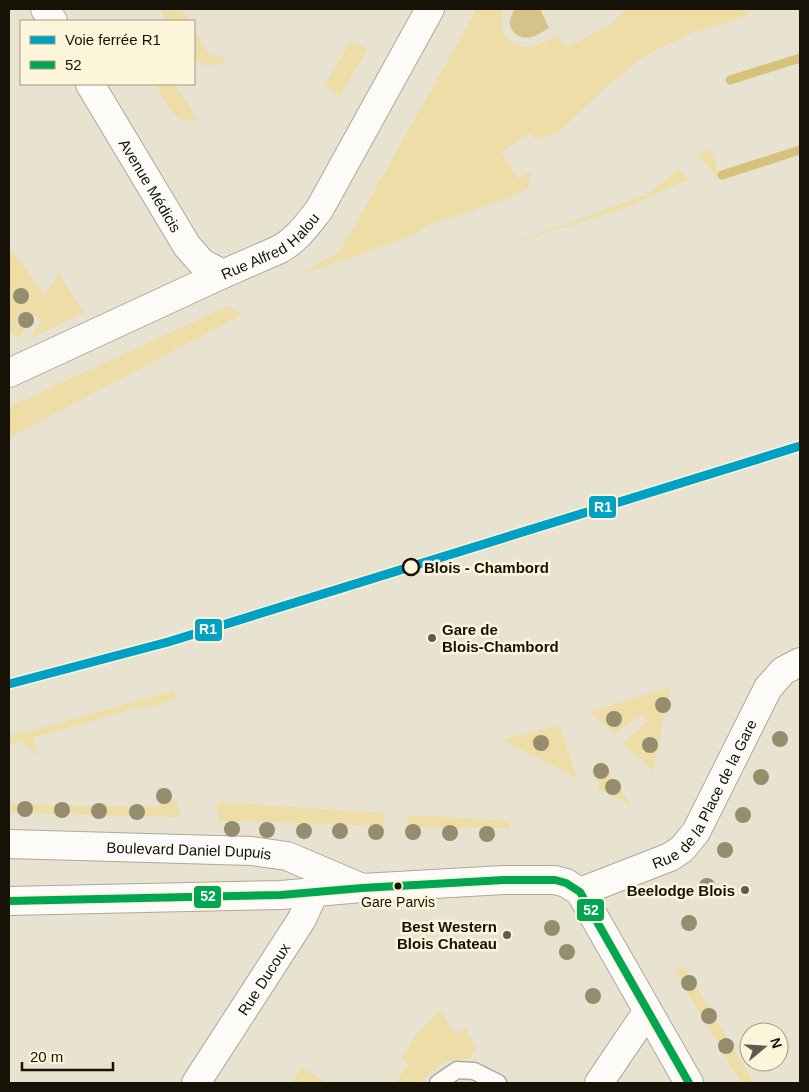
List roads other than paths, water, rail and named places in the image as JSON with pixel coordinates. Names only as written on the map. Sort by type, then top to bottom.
[{"type":"street","points":[[45,9],[52,20]]},
{"type":"street","name":"Rue Alfred Halou","points":[[9,373],[286,246],[302,232],[319,210],[430,9]]},
{"type":"street","name":"Avenue Médicis","points":[[91,85],[187,246],[202,263],[223,274]]},
{"type":"street","name":"Rue de la Place de la Gare","points":[[580,892],[670,857],[682,849],[696,832],[768,688],[783,671],[800,662]]},
{"type":"street","name":"Boulevard Daniel Dupuis","points":[[9,844],[252,851],[287,856],[319,882],[362,888],[504,880],[555,880],[580,892]]},
{"type":"street","points":[[9,901],[281,894],[319,882]]},
{"type":"street","name":"Rue Ducoux","points":[[196,1083],[302,919],[319,882]]},
{"type":"street","points":[[580,892],[689,1083]]},
{"type":"street","points":[[599,1083],[648,1012]]},
{"type":"lane","points":[[438,1083],[457,1070],[474,1071],[498,1083]]},
{"type":"waterway","points":[[730,80],[800,58]]},
{"type":"waterway","points":[[722,175],[800,150]]},
{"type":"rail line","name":"R1","points":[[9,684],[168,642],[800,446]]},
{"type":"place","name":"Blois - Chambord","points":[[411,567]]},
{"type":"place","name":"Gare de Blois-Chambord","points":[[432,638]]},
{"type":"place","name":"Gare Parvis","points":[[398,886]]},
{"type":"place","name":"Beelodge Blois","points":[[745,890]]},
{"type":"place","name":"Best Western Blois Chateau","points":[[507,935]]}]
